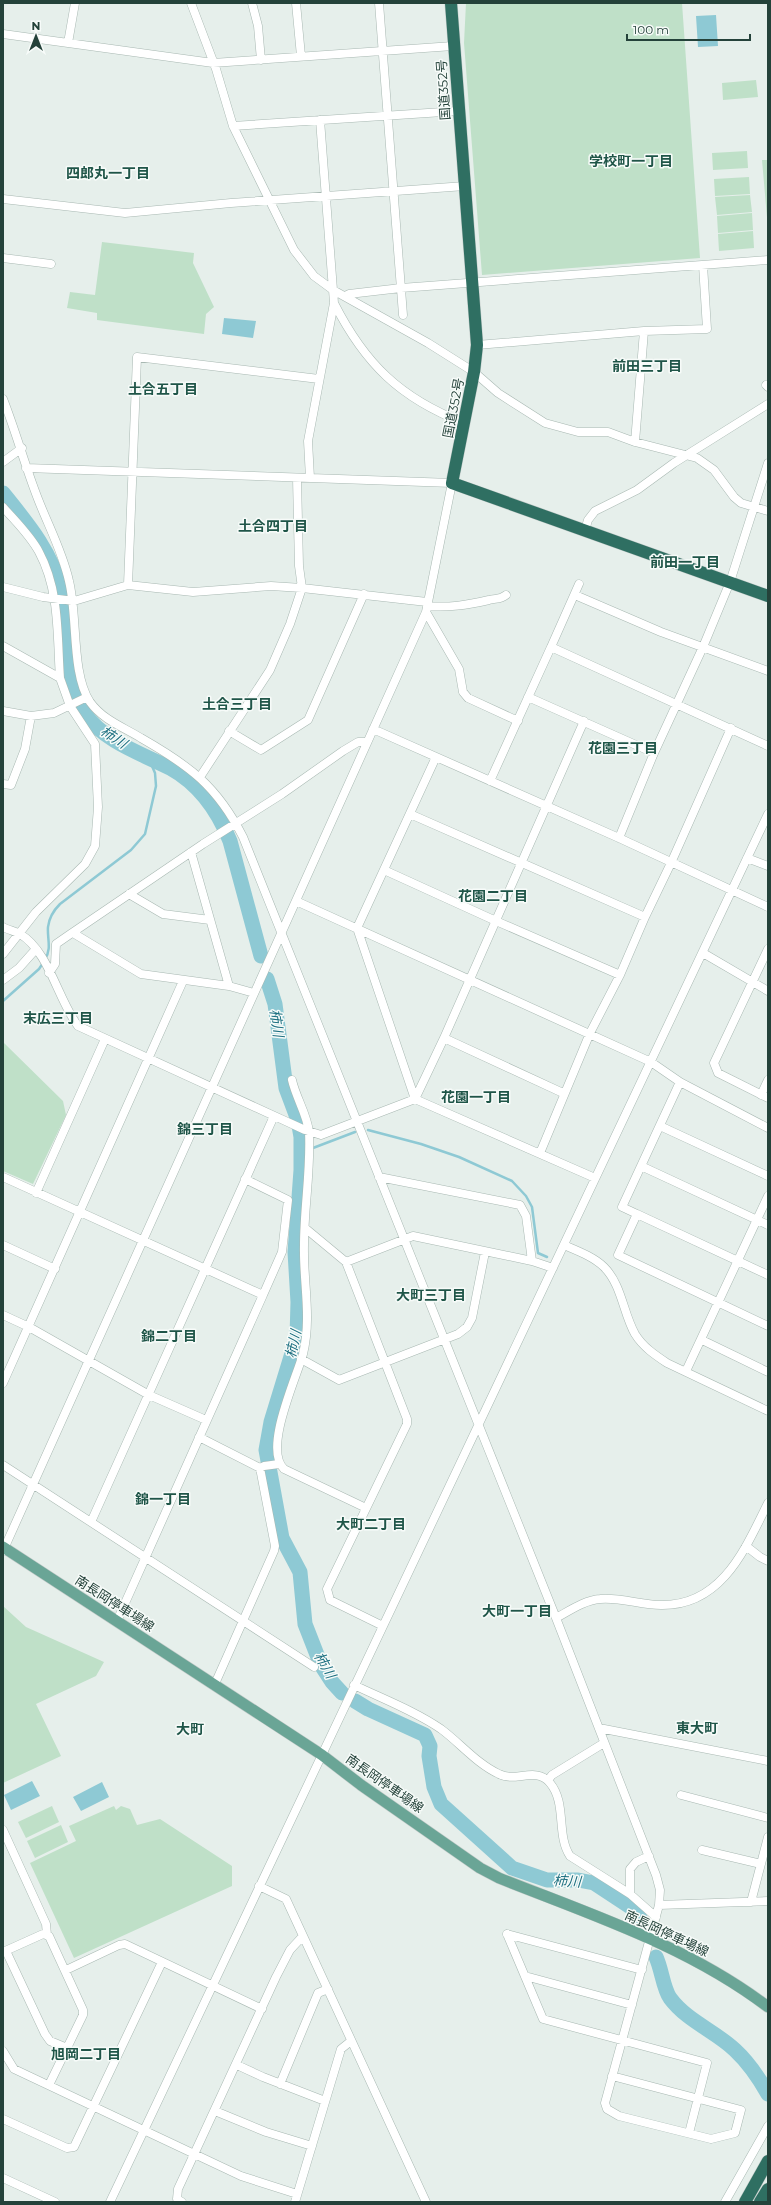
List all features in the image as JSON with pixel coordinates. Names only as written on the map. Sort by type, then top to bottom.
[{"type":"highway","name":"国道352号","points":[[451,3],[453,46],[477,345],[474,372],[452,483]]},
{"type":"highway","points":[[452,483],[768,596]]},
{"type":"highway","points":[[745,2202],[768,2162]]},
{"type":"highway","points":[[760,2202],[768,2189]]},
{"type":"main road","name":"南長岡停車場線","points":[[3,1548],[322,1755],[361,1785],[480,1868],[499,1878],[651,1938],[709,1968],[768,2007]]},
{"type":"street","points":[[68,43],[75,3]]},
{"type":"street","points":[[191,3],[213,63],[233,126],[302,264],[314,276],[333,290],[428,343],[474,372],[498,393],[546,423],[578,432],[608,432],[635,442],[687,454],[703,461],[714,470],[734,497],[741,503],[754,505],[768,511]]},
{"type":"street","points":[[252,3],[258,26],[261,60]]},
{"type":"street","points":[[296,3],[301,56]]},
{"type":"street","points":[[379,3],[404,315]]},
{"type":"street","points":[[3,34],[213,63],[453,46]]},
{"type":"street","points":[[233,126],[388,114],[458,111]]},
{"type":"street","points":[[310,478],[308,441],[334,303],[320,120]]},
{"type":"street","points":[[3,199],[125,213],[326,195],[465,186]]},
{"type":"street","points":[[3,258],[51,264]]},
{"type":"street","points":[[345,296],[349,294],[401,288],[768,260]]},
{"type":"street","points":[[477,345],[644,332],[707,329],[702,265]]},
{"type":"street","points":[[334,303],[358,346],[391,382],[431,409],[464,423]]},
{"type":"street","points":[[635,442],[644,332]]},
{"type":"street","points":[[128,585],[138,357],[319,379]]},
{"type":"street","points":[[3,399],[22,448],[26,468],[69,579],[74,600],[78,672],[85,698],[108,719],[170,755],[200,777],[215,792],[230,828],[281,932],[556,1618],[659,1883],[659,1905],[651,1938],[622,2040],[612,2076],[605,2103],[607,2109],[611,2112],[711,2139],[735,2133],[741,2110],[612,2076]]},
{"type":"street","points":[[585,530],[591,515],[595,511],[637,490],[687,454],[768,404]]},
{"type":"street","points":[[3,462],[22,448]]},
{"type":"street","points":[[619,838],[676,702],[703,647],[730,582],[768,463]]},
{"type":"street","points":[[3,1548],[296,901],[426,607],[452,483],[297,478],[132,470],[26,468]]},
{"type":"street","points":[[200,777],[270,670],[290,624],[302,588],[299,566],[297,478]]},
{"type":"street","points":[[3,507],[32,540],[40,553],[55,598],[60,678],[71,705],[95,744],[98,807],[95,846],[85,864],[63,887],[44,903],[3,954]]},
{"type":"street","points":[[490,781],[579,584]]},
{"type":"street","points":[[3,588],[74,600],[101,594],[128,585],[193,592],[271,586],[364,594],[426,607],[464,606],[502,599],[506,595]]},
{"type":"street","points":[[229,731],[260,750],[308,720],[364,594]]},
{"type":"street","points":[[575,595],[661,632],[768,671]]},
{"type":"street","points":[[426,607],[459,669],[463,692],[468,698],[518,721]]},
{"type":"street","points":[[3,646],[60,678]]},
{"type":"street","points":[[551,647],[676,702],[768,746]]},
{"type":"street","points":[[528,697],[654,753]]},
{"type":"street","points":[[3,711],[31,716],[60,712],[85,698]]},
{"type":"street","points":[[3,784],[11,785],[25,750],[31,716]]},
{"type":"street","points":[[3,927],[20,934],[38,951],[69,1014],[78,1026],[150,1058],[211,1088],[307,1131],[321,1135],[415,1099],[444,1038],[584,721]]},
{"type":"street","points":[[540,1153],[563,1093],[590,1034],[620,975],[645,917],[672,863],[731,728]]},
{"type":"street","points":[[373,729],[619,838],[768,907]]},
{"type":"street","points":[[48,969],[54,964],[56,944],[342,751],[358,742],[366,742]]},
{"type":"street","points":[[436,757],[358,928],[415,1099],[595,1178]]},
{"type":"street","points":[[410,814],[520,864],[645,917]]},
{"type":"street","points":[[110,2202],[768,814]]},
{"type":"street","points":[[191,852],[229,986]]},
{"type":"street","points":[[747,858],[768,866]]},
{"type":"street","points":[[384,870],[620,975]]},
{"type":"street","points":[[129,894],[163,914],[210,920]]},
{"type":"street","points":[[296,901],[651,1062],[680,1082],[768,1128]]},
{"type":"street","points":[[73,933],[141,974],[183,981],[229,986],[254,993]]},
{"type":"street","points":[[768,949],[714,1063],[718,1073],[765,1097],[768,1080]]},
{"type":"street","points":[[3,980],[38,951]]},
{"type":"street","points":[[702,953],[768,991]]},
{"type":"street","points":[[3,1382],[150,1058],[183,981]]},
{"type":"street","points":[[444,1038],[563,1093]]},
{"type":"street","points":[[36,1193],[105,1039]]},
{"type":"street","points":[[277,1464],[278,1438],[287,1401],[301,1359],[308,1314],[304,1244],[308,1196],[307,1131],[292,1080]]},
{"type":"street","points":[[680,1082],[622,1207],[768,1275]]},
{"type":"street","points":[[91,1522],[274,1116]]},
{"type":"street","points":[[660,1126],[768,1176]]},
{"type":"street","points":[[641,1166],[768,1225]]},
{"type":"street","points":[[379,1177],[520,1205],[526,1216],[532,1261]]},
{"type":"street","points":[[3,1178],[142,1242],[205,1268],[264,1296]]},
{"type":"street","points":[[117,1621],[206,1420],[264,1296],[282,1252],[288,1200],[245,1179]]},
{"type":"street","points":[[686,1371],[702,1340],[768,1196]]},
{"type":"street","points":[[637,1214],[618,1256],[768,1326]]},
{"type":"street","points":[[305,1228],[346,1262],[407,1419],[407,1424],[327,1589],[330,1600],[383,1626]]},
{"type":"street","points":[[346,1262],[413,1236],[532,1261],[553,1268]]},
{"type":"street","points":[[3,1245],[55,1269]]},
{"type":"street","points":[[564,1245],[589,1256],[604,1267],[614,1279],[630,1322],[644,1345],[652,1354],[768,1411]]},
{"type":"street","points":[[301,1359],[339,1380],[443,1338],[458,1334],[467,1327],[472,1318],[485,1252]]},
{"type":"street","points":[[3,1315],[28,1327],[149,1395],[206,1420]]},
{"type":"street","points":[[702,1340],[768,1372]]},
{"type":"street","points":[[199,1436],[262,1467],[277,1464],[284,1469],[366,1508]]},
{"type":"street","points":[[3,1465],[314,1667]]},
{"type":"street","points":[[214,1686],[275,1546],[262,1467]]},
{"type":"street","points":[[556,1618],[599,1599],[660,1605],[690,1601],[705,1593],[728,1574],[746,1546],[768,1503]]},
{"type":"street","points":[[746,1546],[760,1557],[768,1560]]},
{"type":"street","points":[[354,1685],[440,1729],[482,1763],[500,1775],[529,1774],[548,1780],[554,1789],[559,1804],[566,1845],[570,1856],[630,1894],[656,1917]]},
{"type":"street","points":[[599,1728],[768,1761]]},
{"type":"street","points":[[548,1780],[552,1775],[604,1743]]},
{"type":"street","points":[[681,1795],[768,1818]]},
{"type":"street","points":[[3,1830],[46,1924],[47,1935],[66,1970],[83,2013],[49,2085]]},
{"type":"street","points":[[751,1902],[768,1837]]},
{"type":"street","points":[[702,1850],[761,1864]]},
{"type":"street","points":[[630,1894],[630,1869],[636,1862],[649,1856]]},
{"type":"street","points":[[259,1886],[286,1899],[302,1937],[328,1989],[426,2202]]},
{"type":"street","points":[[659,1905],[768,1901]]},
{"type":"street","points":[[47,1935],[43,1934],[5,1952],[45,2034],[50,2041],[67,2048]]},
{"type":"street","points":[[642,1970],[507,1934],[543,2019],[707,2063],[689,2133]]},
{"type":"street","points":[[182,2202],[178,2199],[178,2188],[290,1950],[302,1937]]},
{"type":"street","points":[[66,1970],[122,1945],[262,2009]]},
{"type":"street","points":[[3,2119],[67,2148],[71,2148],[76,2145],[162,1962]]},
{"type":"street","points":[[525,1976],[632,2005]]},
{"type":"street","points":[[280,2084],[318,1993],[328,1989]]},
{"type":"street","points":[[3,2051],[14,2069],[241,2176],[296,2198],[341,2049],[351,2041]]},
{"type":"street","points":[[237,2065],[280,2084],[326,2101]]},
{"type":"street","points":[[215,2111],[266,2132],[312,2146]]},
{"type":"street","points":[[725,2202],[768,2126]]},
{"type":"street","points":[[3,2178],[55,2202]]},
{"type":"green space","points":[[466,3],[682,3],[700,258],[482,275],[464,43]]},
{"type":"green space","points":[[756,80],[758,97],[723,100],[722,83]]},
{"type":"green space","points":[[747,151],[748,168],[713,170],[712,153]]},
{"type":"green space","points":[[762,160],[768,160],[768,229]]},
{"type":"green space","points":[[749,177],[750,194],[715,196],[714,179]]},
{"type":"green space","points":[[750,195],[752,212],[717,215],[715,197]]},
{"type":"green space","points":[[752,213],[753,230],[718,233],[717,216]]},
{"type":"green space","points":[[753,231],[754,248],[719,251],[718,234]]},
{"type":"green space","points":[[102,242],[194,253],[193,263],[214,307],[206,314],[204,334],[97,320],[97,313],[67,308],[70,292],[95,295]]},
{"type":"green space","points":[[3,1042],[63,1101],[66,1115],[33,1184],[3,1171]]},
{"type":"green space","points":[[3,1606],[26,1627],[104,1662],[96,1676],[36,1704],[61,1756],[3,1783]]},
{"type":"green space","points":[[52,1806],[59,1822],[26,1838],[18,1822]]},
{"type":"green space","points":[[114,1806],[116,1810],[121,1806],[130,1809],[137,1825],[160,1819],[232,1866],[232,1886],[74,1958],[30,1863],[76,1841],[69,1826]]},
{"type":"green space","points":[[61,1825],[68,1842],[35,1858],[27,1841]]},
{"type":"water","points":[[716,15],[718,46],[698,47],[696,16]]},
{"type":"water","points":[[224,318],[256,321],[253,338],[222,334]]},
{"type":"water","points":[[32,1781],[40,1796],[11,1810],[4,1795]]},
{"type":"water","points":[[102,1782],[109,1797],[81,1811],[73,1797]]},
{"type":"waterway","name":"柿川","points":[[3,493],[38,538],[57,576],[64,606],[67,669],[70,684],[76,699],[84,713],[102,732],[135,752],[180,774],[199,790],[206,799],[220,819],[230,841],[261,956]]},
{"type":"waterway","points":[[45,959],[49,947],[49,924],[56,909],[60,904],[131,850],[145,834],[156,786],[155,773],[149,759]]},
{"type":"waterway","points":[[3,1001],[39,969],[43,963]]},
{"type":"waterway","name":"柿川","points":[[267,979],[275,1004],[286,1088],[298,1120],[301,1137],[301,1170],[295,1252],[298,1302],[297,1337],[271,1422],[266,1450],[282,1538],[300,1572],[305,1624],[321,1665],[332,1682],[342,1693]]},
{"type":"waterway","points":[[368,1130],[421,1144],[459,1157],[512,1181],[526,1196],[532,1207],[538,1253],[547,1257]]},
{"type":"waterway","points":[[313,1148],[355,1132]]},
{"type":"waterway","name":"柿川","points":[[355,1701],[368,1709],[425,1735],[430,1746],[429,1756],[434,1787],[441,1804],[512,1868],[547,1880],[578,1880],[594,1883],[635,1910],[640,1918]]},
{"type":"waterway","name":"柿川","points":[[656,1957],[670,1998],[693,2020],[719,2037],[735,2050],[745,2060],[768,2094]]},
{"type":"district","name":"学校町一丁目","points":[[631,161]]},
{"type":"district","name":"四郎丸一丁目","points":[[108,173]]},
{"type":"district","name":"前田三丁目","points":[[647,366]]},
{"type":"district","name":"土合五丁目","points":[[163,389]]},
{"type":"district","name":"土合四丁目","points":[[273,526]]},
{"type":"district","name":"前田一丁目","points":[[685,562]]},
{"type":"district","name":"土合三丁目","points":[[237,704]]},
{"type":"district","name":"花園三丁目","points":[[623,748]]},
{"type":"district","name":"花園二丁目","points":[[493,896]]},
{"type":"district","name":"末広三丁目","points":[[58,1018]]},
{"type":"district","name":"花園一丁目","points":[[476,1097]]},
{"type":"district","name":"錦三丁目","points":[[205,1129]]},
{"type":"district","name":"大町三丁目","points":[[431,1295]]},
{"type":"district","name":"錦二丁目","points":[[169,1336]]},
{"type":"district","name":"錦一丁目","points":[[163,1499]]},
{"type":"district","name":"大町二丁目","points":[[371,1524]]},
{"type":"district","name":"大町一丁目","points":[[517,1611]]},
{"type":"district","name":"東大町","points":[[697,1728]]},
{"type":"district","name":"大町","points":[[190,1729]]},
{"type":"district","name":"旭岡二丁目","points":[[86,2054]]}]
